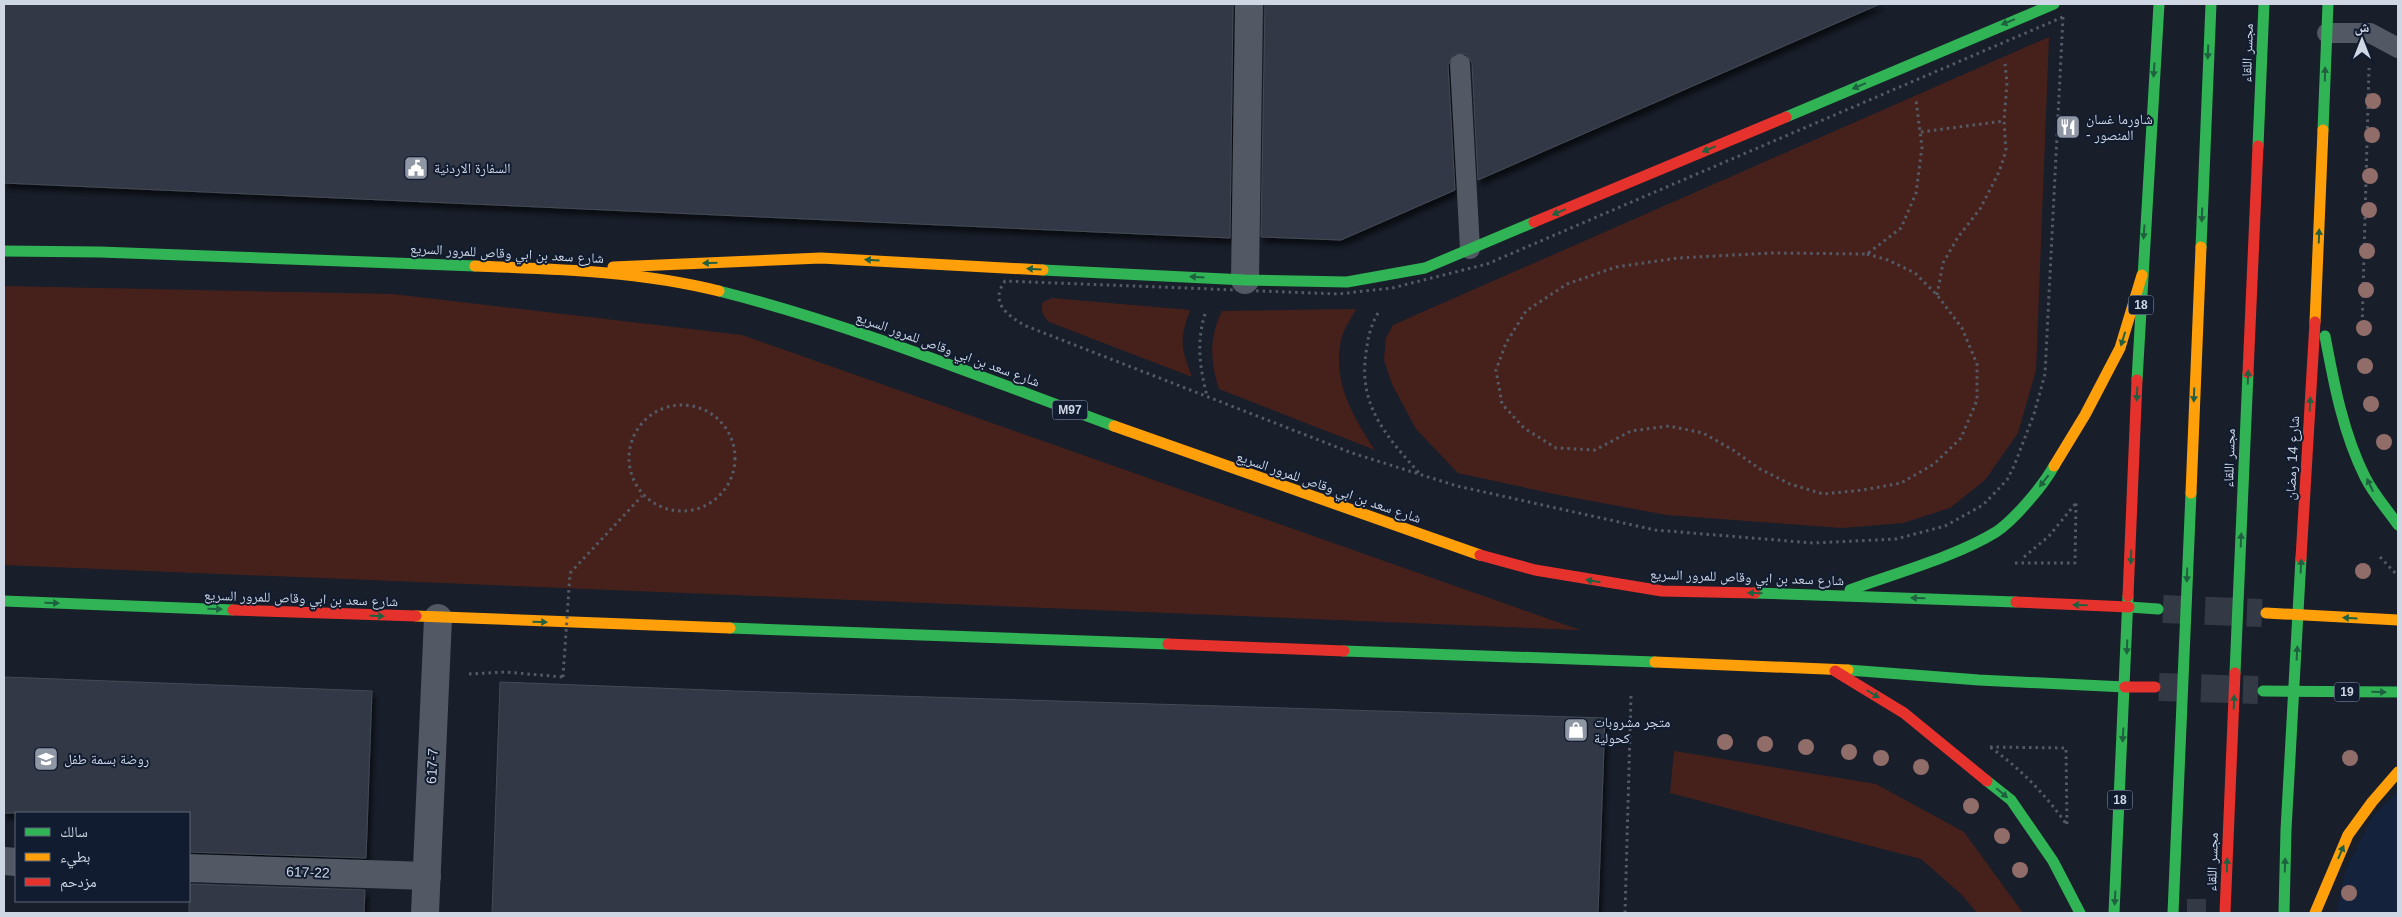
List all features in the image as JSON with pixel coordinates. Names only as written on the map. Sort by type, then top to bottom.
[{"type":"main road","points":[[566,269],[821,258],[1246,280],[1347,282],[1425,268],[2054,4]]},
{"type":"main road","name":"18","points":[[2114,913],[2129,607],[2142,276],[2159,4]]},
{"type":"main road","points":[[2173,913],[2210,4]]},
{"type":"main road","name":"مجسر اللقاء","points":[[2225,913],[2264,4]]},
{"type":"main road","name":"شارع 14 رمضان","points":[[2284,913],[2316,285],[2328,4]]},
{"type":"main road","name":"شارع سعد بن ابي وقاص للمرور السريع","points":[[5,251],[566,269],[638,277],[710,289],[781,307],[850,329],[1226,467],[1472,553],[1535,570],[1598,582],[1662,591],[1837,595],[2158,608]]},
{"type":"main road","points":[[1837,595],[1964,548],[1996,530],[2028,501],[2052,470],[2085,414],[2120,348],[2142,276]]},
{"type":"main road","points":[[2316,285],[2331,374],[2355,451],[2374,493],[2398,525]]},
{"type":"main road","name":"شارع سعد بن ابي وقاص للمرور السريع","points":[[4,601],[1632,661],[1832,669],[1979,680],[2155,687]]},
{"type":"main road","points":[[2266,613],[2398,620]]},
{"type":"main road","points":[[1832,669],[1904,713],[2011,800],[2054,861],[2080,913]]},
{"type":"main road","name":"19","points":[[2263,691],[2398,692]]},
{"type":"main road","points":[[2315,913],[2348,835],[2372,802],[2398,772]]},
{"type":"street","points":[[1246,280],[1249,4]]},
{"type":"street","name":"617-7","points":[[425,913],[438,618]]},
{"type":"street","name":"617-22","points":[[190,868],[427,876]]},
{"type":"lane","points":[[2327,33],[2370,33],[2398,48]]},
{"type":"lane","points":[[1460,64],[1470,249]]},
{"type":"path","points":[[2063,17],[2045,374],[2034,414],[2007,480],[1983,505],[1945,526],[1896,539],[1813,543],[1655,530],[1457,486],[1352,453],[1020,322],[1008,316],[999,300],[999,289],[1005,281],[1338,294],[1392,288],[1488,264],[1913,81],[2063,17]]},
{"type":"path","points":[[2000,26],[2003,52]]},
{"type":"path","points":[[2362,338],[2370,33]]},
{"type":"path","points":[[1937,295],[1943,263],[1958,237],[1980,209],[1999,172],[2006,151],[2004,122],[2007,84],[2004,60]]},
{"type":"path","points":[[1910,64],[1915,89]]},
{"type":"path","points":[[1867,254],[1901,228],[1916,193],[1922,147],[1916,98]]},
{"type":"path","points":[[1921,132],[2004,122]]},
{"type":"path","points":[[1772,253],[1867,254],[1888,260],[1915,273],[1937,295],[1962,328],[1977,364],[1977,400],[1961,438],[1934,464],[1901,483],[1863,490],[1823,494],[1782,480],[1703,433],[1668,426],[1631,432],[1595,450],[1556,448],[1524,428],[1502,404],[1496,370],[1506,343],[1526,311],[1567,284],[1616,267],[1678,258],[1772,253]]},
{"type":"path","points":[[1387,296],[1392,288]]},
{"type":"path","points":[[1209,298],[1212,289]]},
{"type":"path","points":[[1207,306],[1199,332],[1199,365],[1207,397]]},
{"type":"path","points":[[1378,312],[1370,328],[1363,373],[1370,408],[1394,445],[1420,475]]},
{"type":"path","points":[[668,405],[696,406],[721,420],[735,444],[735,473],[720,497],[695,511],[667,511],[642,496],[629,472],[629,443],[644,419],[668,405]]},
{"type":"path","points":[[436,675],[505,672],[563,677],[570,573],[642,496]]},
{"type":"path","points":[[2015,563],[2075,563],[2076,503]]},
{"type":"path","points":[[1624,913],[1632,661]]},
{"type":"path","points":[[2009,747],[2066,748],[2066,825]]},
{"type":"shaded area","points":[[2049,37],[2036,370],[2018,433],[1985,480],[1950,508],[1903,523],[1842,528],[1667,515],[1559,495],[1458,473],[1416,429],[1392,384],[1384,360],[1386,338],[1393,325]]},
{"type":"shaded area","points":[[4,286],[392,294],[742,335],[1580,630],[4,565]]},
{"type":"shaded area","points":[[1052,298],[1190,310],[1184,329],[1183,344],[1192,377],[1049,322],[1043,313],[1042,305],[1043,302]]},
{"type":"shaded area","points":[[1356,309],[1342,336],[1339,370],[1346,398],[1352,412],[1375,450],[1219,389],[1212,350],[1215,330],[1222,311]]},
{"type":"shaded area","points":[[1674,751],[1876,784],[1964,832],[2023,913],[1977,913],[1962,895],[1921,859],[1670,793]]},
{"type":"shaded area","points":[[2398,792],[2398,913],[2336,913],[2345,871],[2372,817]]},
{"type":"building","points":[[4,4],[1233,4],[1230,238],[4,183]]},
{"type":"building","points":[[1265,4],[1880,4],[1478,180],[1472,63],[1466,54],[1454,54],[1448,65],[1455,190],[1341,240],[1261,237]]},
{"type":"building","points":[[4,677],[372,691],[366,858],[190,852],[190,812],[4,813]]},
{"type":"building","points":[[500,682],[1605,718],[1598,913],[492,913]]},
{"type":"building","points":[[190,884],[365,890],[364,913],[189,913]]},
{"type":"tunnel","points":[[2163,609],[2262,613]]},
{"type":"tunnel","points":[[2159,687],[2258,690]]},
{"type":"tunnel","points":[[2187,913],[2206,913]]},
{"type":"traffic: fast","points":[[1786,117],[2054,4]]},
{"type":"traffic: fast","points":[[2137,380],[2159,4]]},
{"type":"traffic: fast","points":[[2201,247],[2211,4]]},
{"type":"traffic: fast","points":[[2258,146],[2264,4]]},
{"type":"traffic: fast","points":[[2323,130],[2328,4]]},
{"type":"traffic: fast","points":[[1043,270],[1245,280],[1347,282],[1425,268],[1534,222]]},
{"type":"traffic: fast","points":[[4,251],[100,252],[475,266]]},
{"type":"traffic: fast","points":[[719,291],[869,336],[1114,426]]},
{"type":"traffic: fast","points":[[2325,336],[2340,408],[2357,460],[2372,490],[2398,525]]},
{"type":"traffic: fast","points":[[2235,673],[2248,373]]},
{"type":"traffic: fast","points":[[1850,590],[1944,557],[1996,532],[2028,502],[2054,466]]},
{"type":"traffic: fast","points":[[2173,913],[2191,493]]},
{"type":"traffic: fast","points":[[2284,913],[2286,830],[2301,558]]},
{"type":"traffic: fast","points":[[1755,593],[2016,602]]},
{"type":"traffic: fast","points":[[2114,913],[2128,596]]},
{"type":"traffic: fast","points":[[4,601],[233,610]]},
{"type":"traffic: fast","points":[[2129,607],[2158,609]]},
{"type":"traffic: fast","points":[[730,628],[1168,644]]},
{"type":"traffic: fast","points":[[1344,651],[1655,662]]},
{"type":"traffic: fast","points":[[1848,670],[1979,680],[2125,687]]},
{"type":"traffic: fast","points":[[2263,691],[2398,692]]},
{"type":"traffic: fast","points":[[1987,781],[2011,800],[2053,861],[2080,913]]},
{"type":"traffic: slow","points":[[2315,322],[2323,130]]},
{"type":"traffic: slow","points":[[2191,493],[2201,247]]},
{"type":"traffic: slow","points":[[613,267],[821,258],[1043,270]]},
{"type":"traffic: slow","points":[[475,266],[628,275],[689,284],[719,291]]},
{"type":"traffic: slow","points":[[2054,466],[2085,415],[2120,348],[2142,275]]},
{"type":"traffic: slow","points":[[1114,426],[1480,555]]},
{"type":"traffic: slow","points":[[2266,613],[2398,620]]},
{"type":"traffic: slow","points":[[416,616],[730,628]]},
{"type":"traffic: slow","points":[[1655,662],[1848,670]]},
{"type":"traffic: slow","points":[[2315,913],[2348,835],[2372,802],[2398,772]]},
{"type":"traffic: jam","points":[[1534,222],[1786,117]]},
{"type":"traffic: jam","points":[[2248,373],[2258,146]]},
{"type":"traffic: jam","points":[[2301,558],[2315,322]]},
{"type":"traffic: jam","points":[[2128,596],[2137,380]]},
{"type":"traffic: jam","points":[[1480,555],[1535,570],[1662,591],[1755,593]]},
{"type":"traffic: jam","points":[[2016,602],[2129,607]]},
{"type":"traffic: jam","points":[[233,610],[416,616]]},
{"type":"traffic: jam","points":[[1168,644],[1344,651]]},
{"type":"traffic: jam","points":[[1835,671],[1904,713],[1987,781]]},
{"type":"traffic: jam","points":[[2225,913],[2235,673]]},
{"type":"traffic: jam","points":[[2125,687],[2155,687]]},
{"type":"place","name":"شاورما غسان - المنصور","points":[[2068,127]]},
{"type":"place","name":"السفارة الاردنية","points":[[416,168]]},
{"type":"place","name":"متجر مشروبات كحولية","points":[[1576,730]]},
{"type":"place","name":"روضة بسمة طفل","points":[[46,759]]}]
